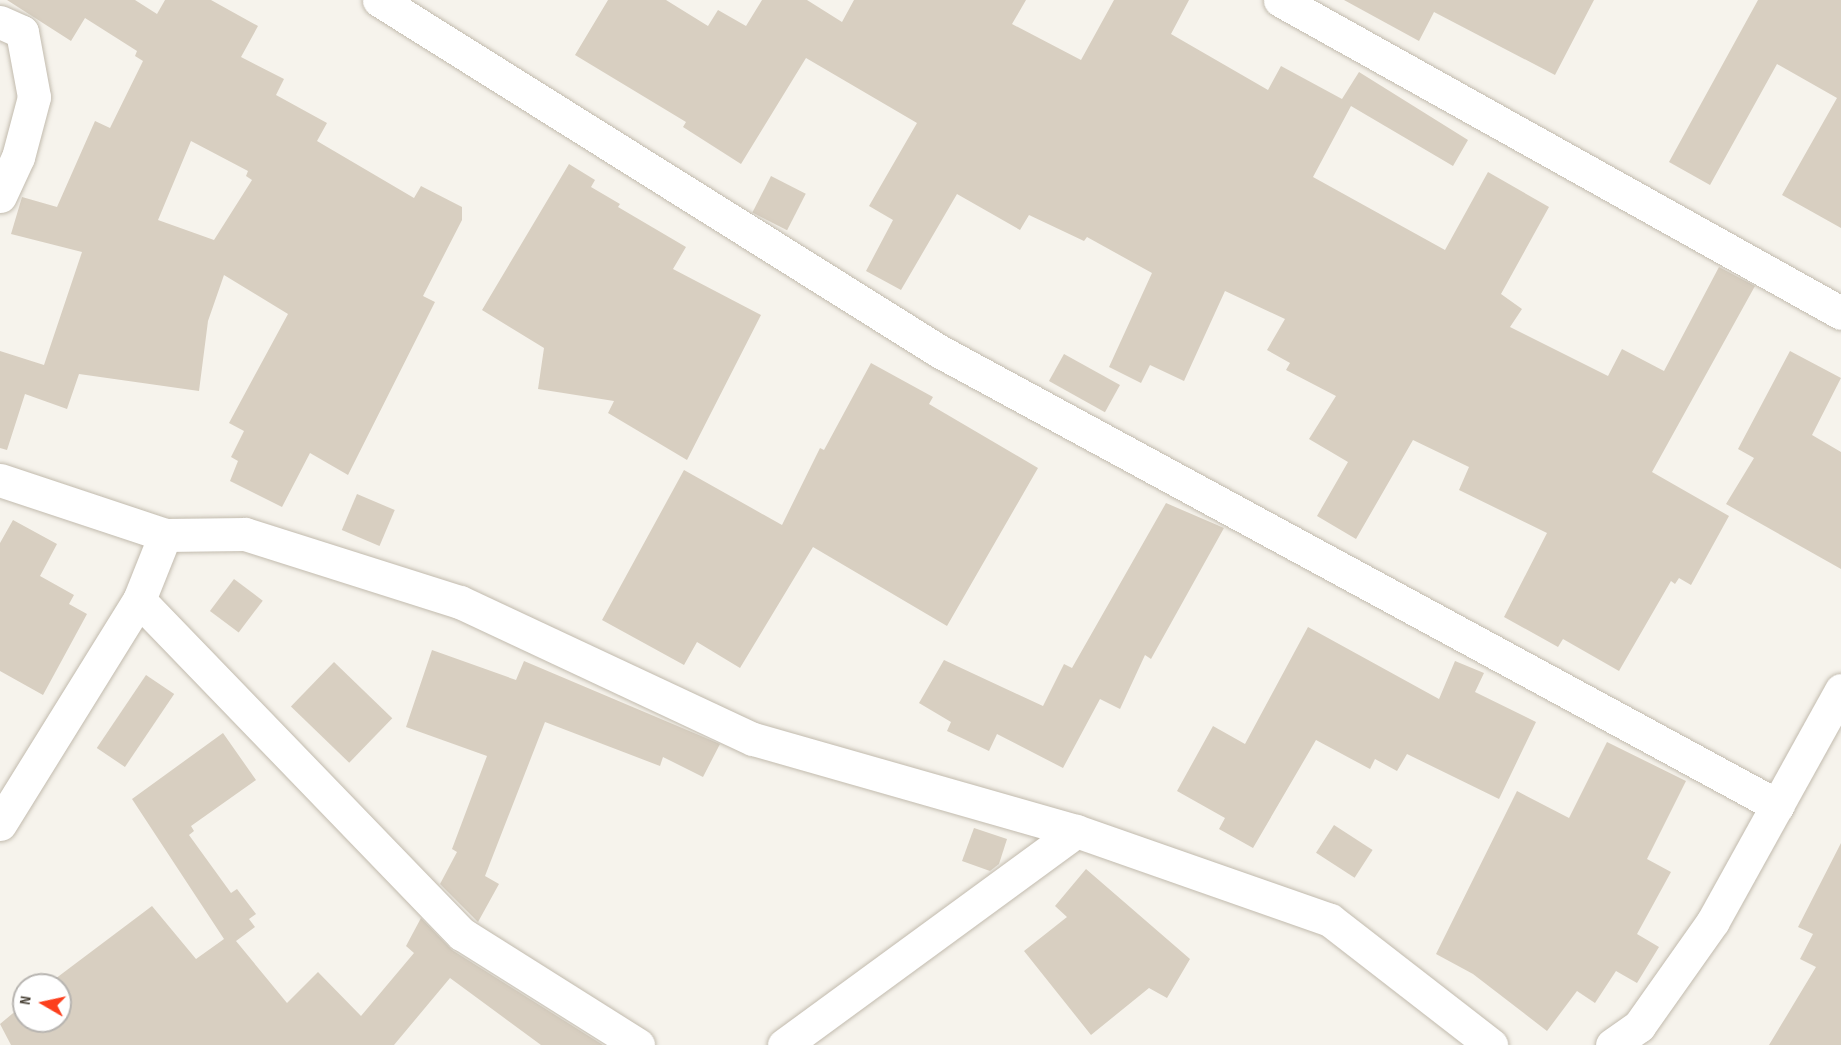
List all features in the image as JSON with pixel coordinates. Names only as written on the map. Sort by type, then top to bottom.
[{"type":"street","points":[[379,0],[939,351],[1778,806]]},
{"type":"street","points":[[1280,0],[1841,313]]},
{"type":"street","points":[[0,22],[22,32],[34,97],[18,157],[0,196]]},
{"type":"street","points":[[0,480],[165,535],[245,534],[460,602],[753,739],[1076,831],[1330,920],[1491,1045]]},
{"type":"street","points":[[0,824],[139,600],[165,535]]},
{"type":"street","points":[[139,600],[462,934],[638,1045]]},
{"type":"street","points":[[1612,1045],[1638,1026],[1713,921],[1841,690]]},
{"type":"street","points":[[784,1045],[1076,831]]},
{"type":"building","points":[[7,0],[135,0],[157,14],[165,0],[211,0],[258,26],[241,57],[284,79],[276,95],[327,123],[317,141],[414,198],[421,186],[462,207],[462,220],[423,296],[435,302],[348,475],[310,453],[282,507],[230,481],[238,461],[231,457],[244,431],[229,423],[288,314],[224,275],[208,321],[199,391],[79,374],[67,409],[25,394],[7,450],[0,448],[0,351],[44,365],[82,252],[11,234],[22,197],[57,207],[95,121],[110,128],[143,61],[135,56],[137,51],[85,18],[71,41]],"holes":[[[191,141],[248,171],[246,176],[252,180],[214,240],[158,220]]]},
{"type":"building","points":[[608,0],[666,0],[708,26],[718,10],[746,26],[762,0],[807,0],[842,22],[854,0],[1026,0],[1012,24],[1081,60],[1114,0],[1189,0],[1171,34],[1268,90],[1281,66],[1342,99],[1359,72],[1468,140],[1453,166],[1351,106],[1313,177],[1445,250],[1488,172],[1549,207],[1501,294],[1522,309],[1510,327],[1608,376],[1622,349],[1664,371],[1719,267],[1755,286],[1652,472],[1729,516],[1691,585],[1679,578],[1675,584],[1671,581],[1619,671],[1563,639],[1558,647],[1504,617],[1547,533],[1459,490],[1469,467],[1413,440],[1356,539],[1317,516],[1348,462],[1309,439],[1336,396],[1286,370],[1290,363],[1267,350],[1285,319],[1225,291],[1184,381],[1150,365],[1141,383],[1109,367],[1152,273],[1087,237],[1084,241],[1029,215],[1020,230],[957,194],[901,290],[866,271],[893,220],[869,206],[917,123],[806,58],[741,164],[683,127],[686,122],[575,55]]},
{"type":"building","points":[[1344,0],[1594,0],[1555,75],[1434,12],[1419,41]]},
{"type":"building","points":[[1758,0],[1841,0],[1841,228],[1782,195],[1837,98],[1777,64],[1710,185],[1669,162]]},
{"type":"building","points":[[569,164],[595,180],[591,187],[620,204],[618,207],[686,247],[673,269],[761,315],[687,460],[608,413],[614,401],[538,389],[544,348],[482,310]]},
{"type":"building","points":[[771,176],[806,194],[787,230],[752,213]]},
{"type":"building","points":[[1790,351],[1841,378],[1812,435],[1841,452],[1841,569],[1726,504],[1754,458],[1738,449]]},
{"type":"building","points":[[1064,354],[1120,385],[1105,412],[1049,381]]},
{"type":"building","points":[[871,363],[933,397],[929,404],[1038,468],[947,626],[813,547],[740,668],[697,642],[684,665],[602,620],[684,470],[782,525],[820,448],[824,450]]},
{"type":"building","points":[[357,494],[395,510],[380,546],[342,530]]},
{"type":"building","points":[[1166,503],[1224,528],[1151,659],[1145,655],[1120,709],[1100,699],[1063,768],[997,734],[989,751],[947,731],[951,722],[919,703],[944,660],[1043,706],[1064,664],[1072,668]]},
{"type":"building","points":[[13,520],[57,544],[40,576],[74,595],[69,604],[87,614],[43,695],[0,671],[0,543]]},
{"type":"building","points":[[234,579],[263,601],[239,633],[210,611]]},
{"type":"building","points":[[1308,627],[1439,699],[1455,661],[1484,673],[1475,692],[1536,722],[1499,799],[1407,754],[1397,771],[1375,759],[1370,769],[1316,740],[1253,848],[1219,829],[1225,818],[1177,791],[1213,726],[1245,744]]},
{"type":"building","points":[[432,650],[516,680],[524,661],[720,744],[703,777],[663,757],[660,766],[545,722],[485,876],[499,884],[478,922],[440,884],[457,852],[452,849],[487,756],[406,727]]},
{"type":"building","points":[[334,662],[392,718],[349,763],[291,707]]},
{"type":"building","points":[[146,675],[174,694],[125,767],[97,748]]},
{"type":"building","points":[[223,733],[256,780],[191,826],[194,831],[189,835],[231,893],[237,889],[256,914],[249,919],[255,927],[236,941],[287,1003],[318,972],[361,1016],[414,953],[406,946],[421,918],[452,950],[603,1045],[541,1045],[450,978],[394,1045],[11,1045],[0,1024],[12,1014],[12,1033],[72,1033],[72,973],[63,973],[152,906],[196,959],[224,939],[132,799]]},
{"type":"building","points":[[1607,742],[1686,781],[1647,859],[1671,872],[1637,934],[1659,947],[1637,983],[1616,971],[1595,1003],[1577,991],[1547,1031],[1473,974],[1436,954],[1517,791],[1569,818]]},
{"type":"building","points":[[1334,825],[1373,850],[1355,878],[1316,853]]},
{"type":"building","points":[[974,828],[1007,839],[999,864],[990,871],[962,861]]},
{"type":"building","points":[[1841,843],[1841,1045],[1769,1045],[1816,967],[1800,959],[1813,934],[1798,927]]},
{"type":"building","points":[[1086,869],[1190,959],[1167,998],[1149,988],[1091,1035],[1024,951],[1067,917],[1055,906]]}]
